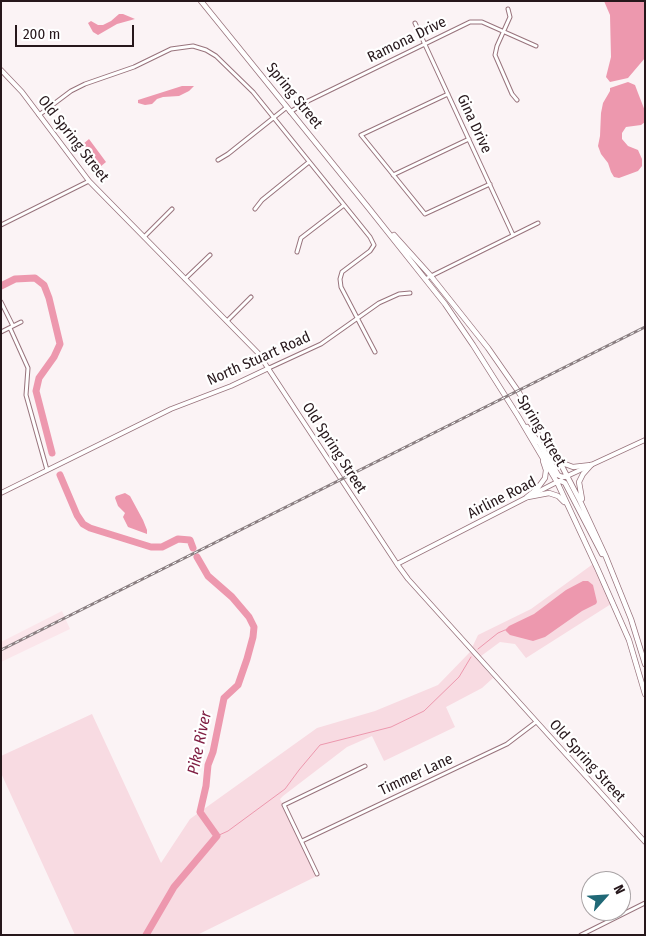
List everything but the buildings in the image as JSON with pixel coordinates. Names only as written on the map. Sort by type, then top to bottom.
[{"type":"main road","name":"Spring Street","points":[[201,1],[425,279],[459,324],[518,416],[557,482],[569,508],[629,640],[645,694]]},
{"type":"main road","name":"Spring Street","points":[[367,206],[430,275],[483,342],[509,378],[554,452],[586,513],[612,571],[631,619],[645,664]]},
{"type":"main road","points":[[518,416],[536,437],[558,475],[562,477],[567,476]]},
{"type":"main road","points":[[527,497],[537,489],[545,478],[546,470],[538,449]]},
{"type":"main road","points":[[554,452],[568,465],[577,467],[591,466]]},
{"type":"main road","points":[[586,513],[579,482],[583,474],[591,466]]},
{"type":"main road","points":[[557,482],[565,483],[583,521],[612,571]]},
{"type":"main road","points":[[527,497],[554,494],[562,499],[569,508]]},
{"type":"street","points":[[508,9],[510,17],[495,55],[512,94],[517,100]]},
{"type":"street","name":"Ramona Drive","points":[[218,160],[288,109],[474,21],[482,22],[536,46]]},
{"type":"street","name":"Gina Drive","points":[[415,23],[513,235]]},
{"type":"street","points":[[39,114],[71,91],[85,84],[134,68],[171,49],[193,46],[206,50],[216,56],[244,82],[370,236],[374,245],[370,251],[342,272],[340,279],[341,287],[375,352]]},
{"type":"street","name":"Old Spring Street","points":[[1,70],[22,92],[89,181],[258,353],[397,564],[476,655],[645,842]]},
{"type":"street","points":[[448,94],[361,135],[425,214],[490,184]]},
{"type":"street","points":[[393,175],[469,139]]},
{"type":"street","points":[[255,209],[262,200],[309,162]]},
{"type":"street","points":[[1,225],[89,181]]},
{"type":"street","points":[[297,252],[301,238],[344,205]]},
{"type":"street","points":[[144,237],[172,210]]},
{"type":"street","points":[[425,279],[538,223]]},
{"type":"street","points":[[186,279],[210,255]]},
{"type":"street","name":"North Stuart Road","points":[[1,493],[171,409],[231,386],[321,344],[379,303],[399,294],[410,293]]},
{"type":"street","points":[[227,321],[251,297]]},
{"type":"street","points":[[1,302],[28,368],[26,395],[48,470]]},
{"type":"street","points":[[1,332],[21,322]]},
{"type":"street","name":"Airline Road","points":[[397,564],[567,476],[645,440]]},
{"type":"street","name":"Timmer Lane","points":[[302,841],[507,744],[536,722]]},
{"type":"street","points":[[318,874],[284,805],[365,766]]},
{"type":"street","points":[[581,935],[645,903]]},
{"type":"shaded area","points":[[604,1],[645,1],[645,58],[628,78],[610,82],[606,77],[611,57],[610,15]]},
{"type":"shaded area","points":[[119,14],[135,19],[117,24],[98,35],[93,32],[88,23],[91,21],[98,25],[103,25]]},
{"type":"shaded area","points":[[628,82],[635,85],[645,111],[645,122],[641,125],[626,127],[622,133],[622,139],[628,146],[638,150],[642,159],[642,166],[638,171],[619,178],[614,177],[598,146],[601,113],[603,103],[610,88]]},
{"type":"shaded area","points":[[182,86],[194,86],[179,96],[163,97],[157,99],[152,104],[138,103],[138,100]]},
{"type":"shaded area","points":[[89,139],[106,162],[100,167],[97,167],[82,148],[82,145]]},
{"type":"shaded area","points":[[125,493],[130,496],[143,520],[147,534],[128,527],[123,517],[125,513],[118,506],[115,498]]},
{"type":"shaded area","points":[[593,564],[611,604],[526,658],[515,644],[500,642],[477,659],[493,678],[482,688],[446,707],[455,727],[384,761],[372,736],[347,747],[280,799],[317,876],[197,935],[75,935],[1,773],[1,756],[92,714],[161,863],[190,819],[317,728],[375,711],[438,685],[470,652],[478,635],[531,609]]},
{"type":"shaded area","points":[[583,581],[588,581],[593,585],[596,604],[582,611],[545,637],[533,641],[510,635],[505,630],[509,626],[534,614],[566,590]]},
{"type":"shaded area","points":[[62,611],[70,629],[1,662],[1,642]]},
{"type":"waterway","name":"Pike River","points":[[1,286],[15,279],[35,278],[44,285],[49,298],[60,344],[54,357],[39,378],[36,391],[52,453]]},
{"type":"waterway","name":"Pike River","points":[[60,475],[77,515],[83,524],[90,528],[151,547],[162,547],[178,539],[190,540],[193,548]]},
{"type":"waterway","name":"Pike River","points":[[146,935],[174,887],[217,836],[200,812],[206,786],[208,765],[213,752],[224,698],[238,685],[253,637],[254,627],[249,617],[232,597],[208,576],[197,557]]},
{"type":"waterway","points":[[478,649],[498,633],[505,630]]},
{"type":"waterway","points":[[217,836],[228,831],[285,789],[320,745],[391,727],[424,711],[459,677],[471,657]]},
{"type":"railway","points":[[1,650],[645,327]]}]
